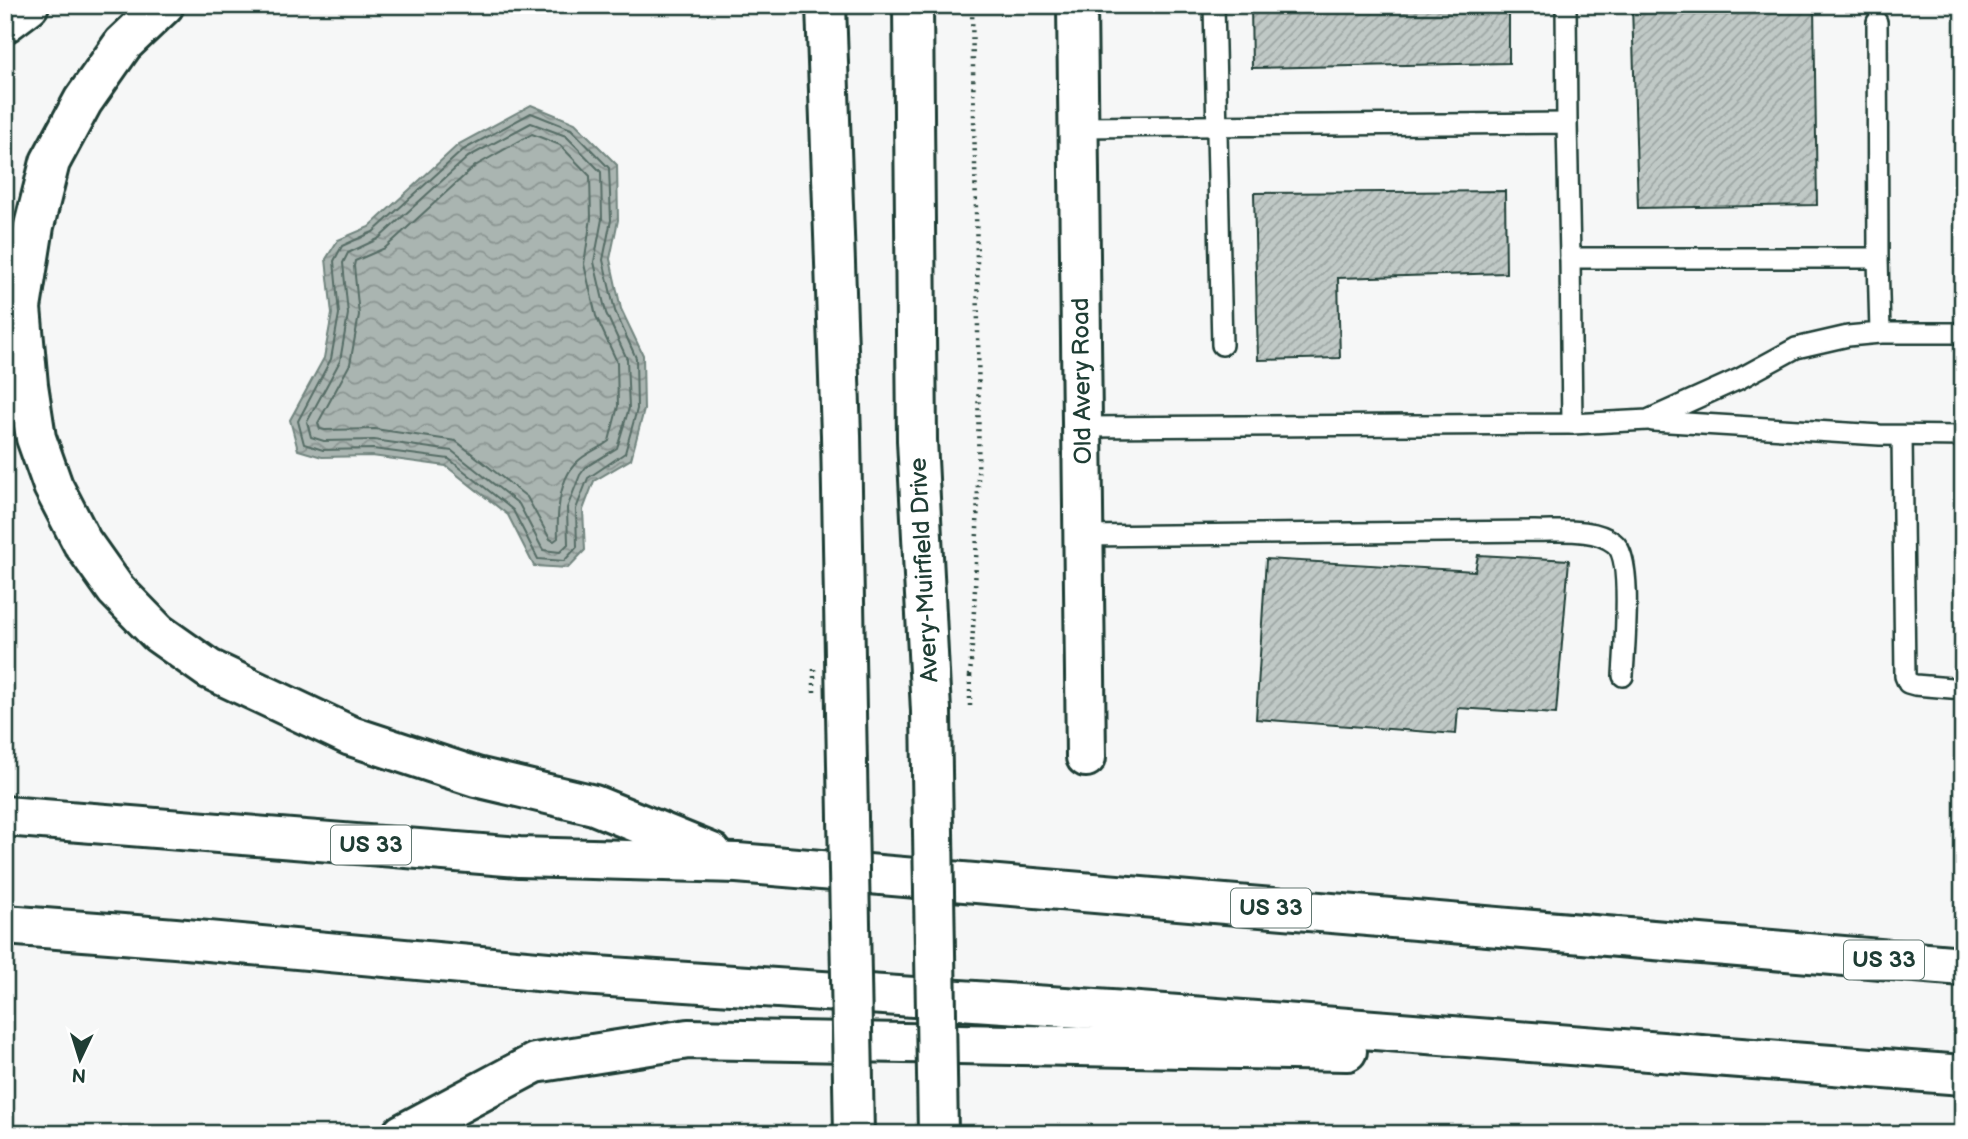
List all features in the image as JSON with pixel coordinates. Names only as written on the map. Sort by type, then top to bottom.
[{"type":"main road","points":[[5,23],[29,5]]},
{"type":"main road","points":[[164,5],[123,44],[83,101],[50,162],[34,226],[22,308],[28,385],[36,438],[53,486],[82,542],[116,590],[150,624],[209,669],[351,736],[476,777],[594,805],[737,863]]},
{"type":"main road","points":[[826,5],[841,435],[853,1134]]},
{"type":"main road","name":"Avery-Muirfield Drive","points":[[914,5],[917,440],[930,711],[937,1134]]},
{"type":"main road","name":"Old Avery Road","points":[[1077,5],[1086,757]]},
{"type":"main road","name":"US 33","points":[[5,816],[519,857],[737,863],[1963,966]]},
{"type":"main road","points":[[5,925],[581,975],[1126,1011],[1963,1074]]},
{"type":"main road","points":[[402,1134],[535,1063],[688,1039],[1140,1049],[1722,1056]]},
{"type":"lane","points":[[1214,5],[1222,345]]},
{"type":"lane","points":[[1566,5],[1572,424]]},
{"type":"lane","points":[[1877,22],[1880,333]]},
{"type":"lane","points":[[1079,127],[1567,123]]},
{"type":"lane","points":[[1570,258],[1878,258]]},
{"type":"lane","points":[[1648,420],[1739,379],[1796,348],[1848,336],[1880,333],[1963,333]]},
{"type":"lane","points":[[1083,427],[1572,424],[1648,420],[1902,436],[1963,436]]},
{"type":"lane","points":[[1902,436],[1905,676],[1908,682],[1915,685],[1963,689]]},
{"type":"lane","points":[[1084,536],[1534,531],[1593,534],[1612,541],[1621,550],[1626,580],[1623,676]]},
{"type":"path","points":[[970,676],[977,582],[980,354],[972,5]]},
{"type":"water","points":[[531,105],[575,123],[617,165],[618,220],[610,259],[621,309],[643,355],[644,410],[631,459],[594,481],[583,510],[585,550],[568,568],[534,566],[508,515],[446,466],[372,456],[322,457],[298,450],[290,420],[324,358],[332,314],[326,259],[338,240],[369,227],[459,144]]},
{"type":"building","points":[[1251,5],[1509,5],[1509,63],[1252,68]]},
{"type":"building","points":[[1632,5],[1814,5],[1817,205],[1638,208]]},
{"type":"building","points":[[1505,191],[1506,273],[1338,278],[1340,358],[1258,360],[1254,193]]},
{"type":"building","points":[[1478,555],[1569,560],[1556,714],[1458,708],[1456,734],[1256,719],[1266,559],[1475,571]]}]
